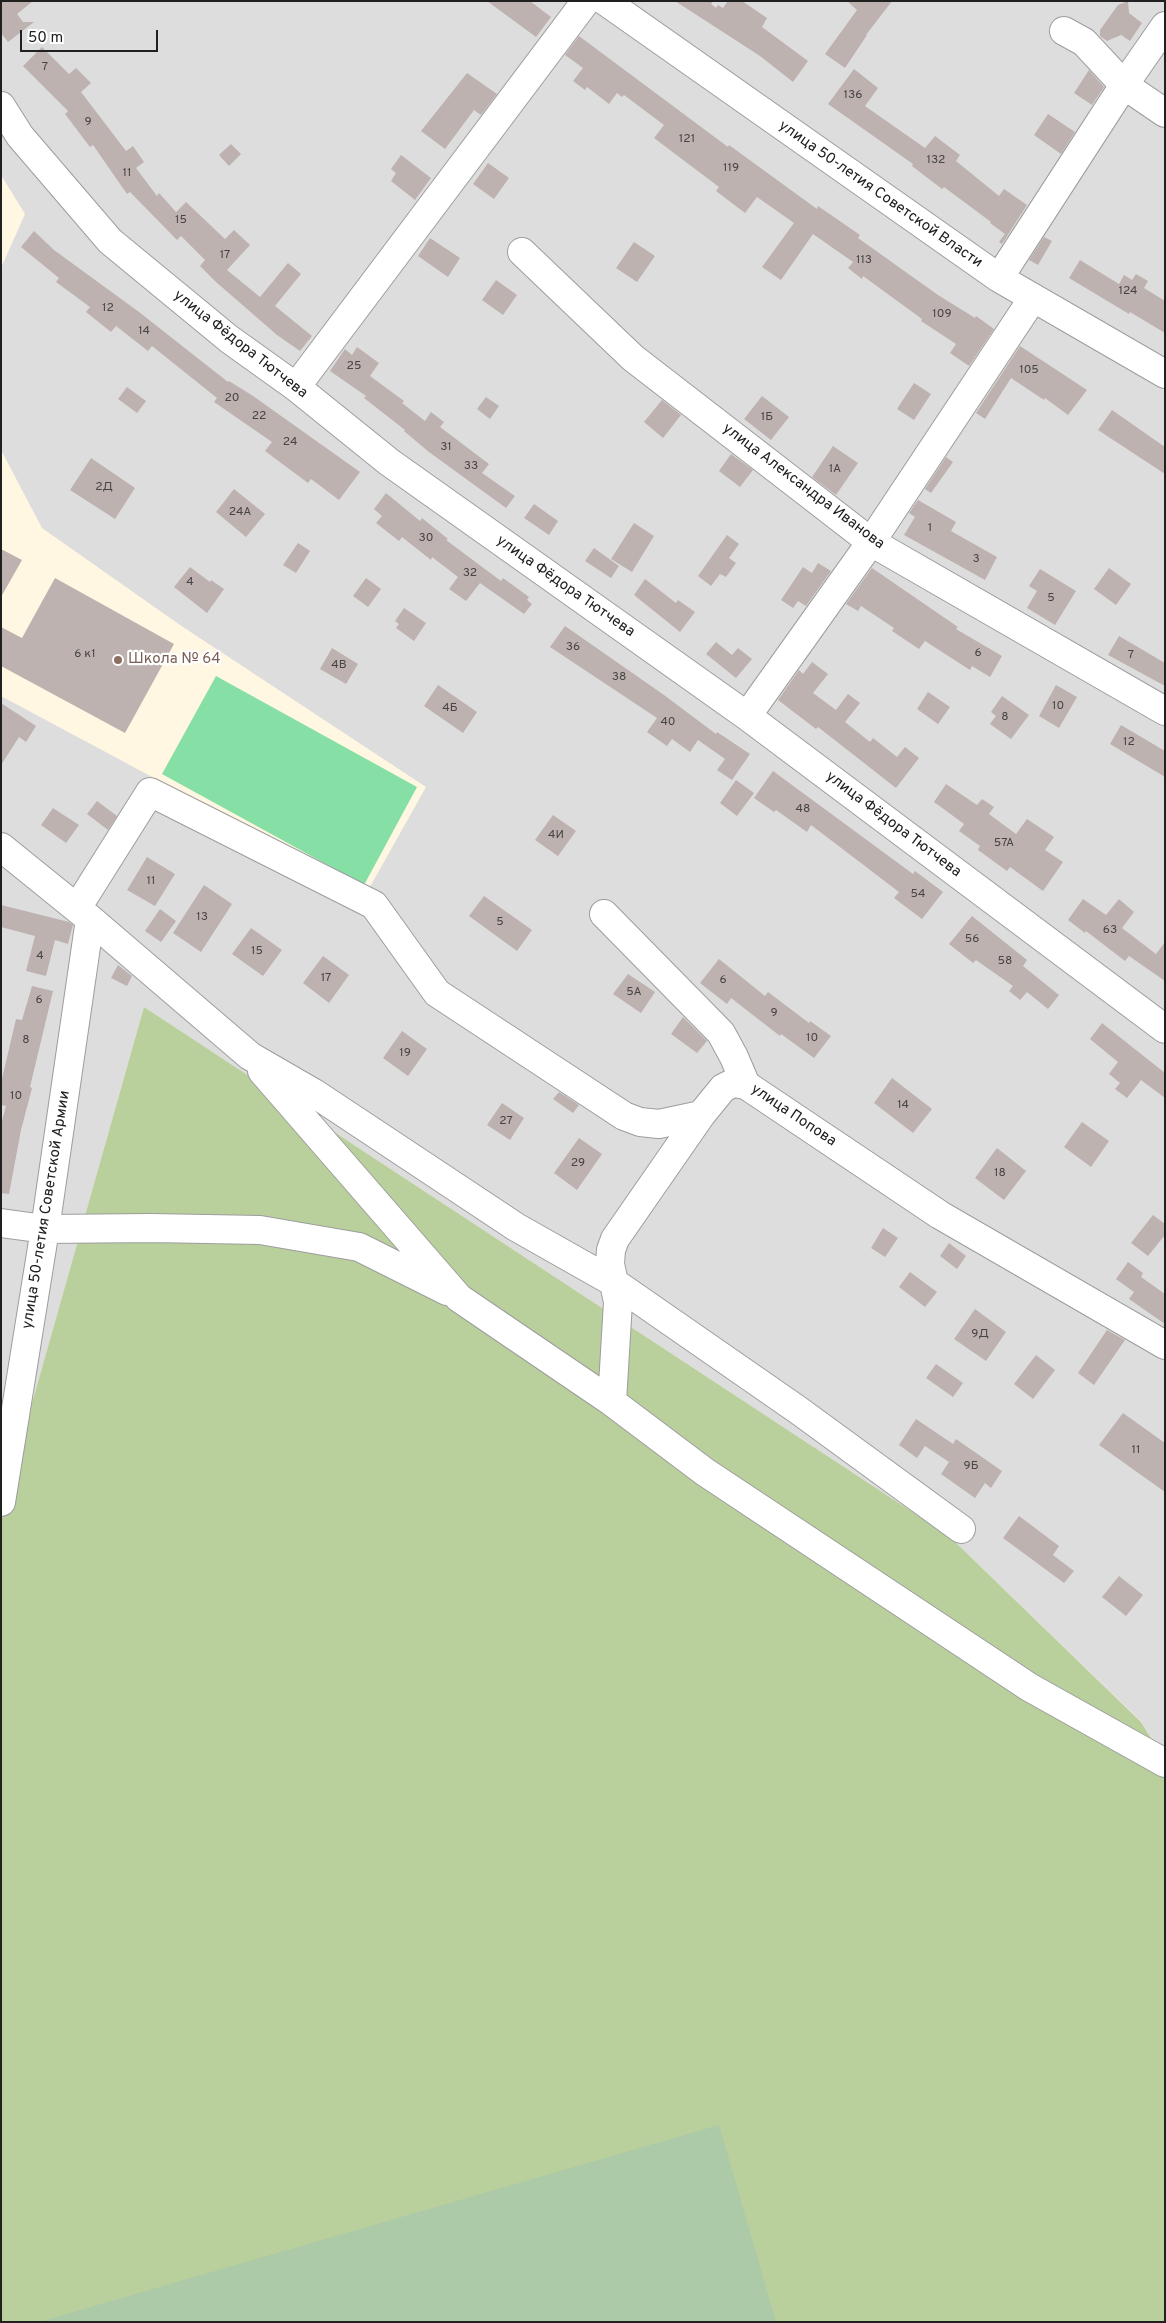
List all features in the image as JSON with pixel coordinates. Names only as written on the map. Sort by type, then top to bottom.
[{"type":"street","name":"улица 50-летия Советской Власти","points":[[602,2],[1000,278],[1165,374]]},
{"type":"street","points":[[296,387],[602,2]]},
{"type":"street","points":[[1000,278],[1124,85],[1165,26]]},
{"type":"street","points":[[1064,31],[1084,42],[1124,85],[1165,113]]},
{"type":"street","name":"улица Фёдора Тютчева","points":[[1,106],[20,136],[110,241],[229,339],[296,387],[389,462],[747,716],[1165,1029]]},
{"type":"street","name":"улица Александра Иванова","points":[[522,252],[633,358],[871,542],[1165,711]]},
{"type":"street","points":[[747,716],[871,542],[1033,298]]},
{"type":"street","points":[[84,913],[150,792],[374,905],[438,993],[624,1116],[640,1122],[659,1124],[701,1115]]},
{"type":"street","points":[[1,847],[84,913],[250,1056],[298,1114],[459,1298]]},
{"type":"street","name":"улица 50-летия Советской Армии","points":[[1,1502],[45,1229],[84,913]]},
{"type":"street","points":[[604,914],[721,1033],[746,1085]]},
{"type":"street","points":[[250,1056],[314,1093],[516,1227],[614,1283],[798,1410],[962,1529]]},
{"type":"street","name":"улица Попова","points":[[612,1402],[618,1302],[610,1264],[611,1250],[615,1239],[701,1115],[723,1088],[733,1083],[746,1085],[940,1215],[1165,1345]]},
{"type":"street","points":[[1,1223],[45,1229],[260,1230],[359,1247],[459,1298],[612,1402],[704,1472],[1029,1687],[1165,1764]]},
{"type":"shaded area","points":[[1,1],[1165,1],[1165,1760],[1141,1721],[949,1536],[144,1007],[1,1513]]},
{"type":"shaded area","points":[[1,175],[25,214],[1,268]]},
{"type":"shaded area","name":"Школа № 64","points":[[1,450],[42,528],[180,625],[426,787],[367,892],[1,696]]},
{"type":"green space","points":[[216,676],[417,787],[364,885],[162,774]]},
{"type":"green space","points":[[144,1007],[949,1536],[1141,1722],[1165,1760],[1165,2322],[1,2322],[1,1513]]},
{"type":"green space","points":[[719,2125],[776,2322],[39,2322]]},
{"type":"building","points":[[1,1],[33,1],[17,14],[23,22],[34,22],[8,42],[1,33]]},
{"type":"building","points":[[487,1],[530,1],[551,17],[536,37]]},
{"type":"building","points":[[675,1],[713,1],[711,4],[716,8],[718,5],[723,8],[728,1],[742,1],[767,18],[762,27],[808,61],[793,82],[760,56]]},
{"type":"building","points":[[847,1],[892,1],[866,35],[845,68],[825,54],[857,10]]},
{"type":"building","points":[[1128,1],[1129,13],[1142,23],[1130,41],[1121,35],[1107,41],[1100,36],[1100,30],[1118,5]]},
{"type":"building","points":[[579,36],[728,147],[729,145],[817,209],[818,206],[860,235],[858,238],[938,295],[975,318],[976,316],[994,329],[969,366],[950,353],[956,344],[921,321],[922,319],[863,276],[862,279],[848,268],[853,262],[813,234],[781,280],[762,267],[794,223],[757,197],[745,213],[716,191],[719,187],[654,138],[664,125],[624,95],[622,97],[617,93],[609,104],[587,87],[585,90],[573,81],[583,68],[565,55]]},
{"type":"building","points":[[42,47],[69,74],[76,68],[91,83],[81,92],[126,151],[133,146],[144,162],[136,168],[157,196],[159,193],[176,212],[186,202],[225,239],[234,230],[250,245],[227,270],[260,297],[288,263],[301,274],[275,306],[312,336],[300,351],[277,335],[216,282],[200,266],[205,260],[181,236],[177,240],[130,192],[127,194],[93,145],[90,147],[65,114],[68,111],[23,66]]},
{"type":"building","points":[[854,69],[878,88],[865,106],[925,148],[935,136],[960,155],[956,161],[999,196],[1004,189],[1027,205],[1002,244],[999,242],[1005,234],[991,222],[944,187],[942,189],[912,166],[913,164],[828,104]]},
{"type":"building","points":[[1089,70],[1104,87],[1092,105],[1074,93]]},
{"type":"building","points":[[467,73],[497,94],[481,115],[474,110],[445,149],[421,131]]},
{"type":"building","points":[[1048,114],[1075,132],[1061,154],[1034,135]]},
{"type":"building","points":[[231,144],[241,154],[229,166],[219,155]]},
{"type":"building","points":[[401,155],[431,178],[415,200],[391,181],[396,173],[391,169]]},
{"type":"building","points":[[488,163],[509,178],[494,199],[473,184]]},
{"type":"building","points":[[34,231],[54,250],[139,312],[228,382],[253,396],[360,472],[339,500],[311,479],[308,483],[265,451],[272,442],[214,402],[217,398],[152,346],[148,351],[116,326],[111,332],[86,312],[90,307],[56,282],[59,278],[21,247]]},
{"type":"building","points":[[1044,237],[1052,241],[1038,265],[1029,260]]},
{"type":"building","points":[[430,238],[460,258],[448,277],[418,256]]},
{"type":"building","points":[[634,242],[655,256],[637,282],[616,268]]},
{"type":"building","points":[[1080,260],[1119,284],[1124,275],[1132,280],[1136,274],[1148,281],[1144,288],[1165,301],[1165,333],[1069,278]]},
{"type":"building","points":[[496,280],[517,295],[503,315],[482,300]]},
{"type":"building","points":[[1020,346],[1087,390],[1068,415],[1045,398],[1044,400],[1011,378],[985,419],[976,413]]},
{"type":"building","points":[[357,347],[379,363],[370,376],[404,401],[402,403],[425,421],[431,412],[444,422],[440,427],[489,464],[482,473],[515,496],[506,508],[429,452],[405,430],[364,398],[366,396],[330,371],[345,349],[352,355]]},
{"type":"building","points":[[914,383],[931,394],[914,420],[897,409]]},
{"type":"building","points":[[127,387],[146,401],[137,413],[118,399]]},
{"type":"building","points":[[762,396],[789,417],[771,440],[744,419]]},
{"type":"building","points":[[486,397],[499,406],[490,419],[477,409]]},
{"type":"building","points":[[662,400],[681,415],[663,438],[644,422]]},
{"type":"building","points":[[1112,410],[1165,447],[1165,474],[1098,430]]},
{"type":"building","points":[[833,446],[858,463],[836,495],[812,477]]},
{"type":"building","points":[[731,454],[753,470],[740,487],[719,471]]},
{"type":"building","points":[[946,457],[953,462],[931,493],[925,489]]},
{"type":"building","points":[[91,458],[135,488],[115,519],[70,490]]},
{"type":"building","points":[[234,489],[265,514],[246,537],[216,512]]},
{"type":"building","points":[[386,493],[420,521],[422,518],[448,539],[446,540],[501,581],[503,578],[529,597],[527,600],[532,604],[524,614],[480,583],[466,601],[449,589],[458,577],[432,557],[431,560],[402,537],[399,541],[376,523],[382,516],[374,509]]},
{"type":"building","points":[[918,500],[956,522],[951,531],[997,557],[985,580],[904,535],[915,517],[909,513]]},
{"type":"building","points":[[534,504],[558,521],[549,535],[524,518]]},
{"type":"building","points":[[634,523],[654,536],[632,572],[611,559]]},
{"type":"building","points":[[727,535],[739,544],[729,558],[736,563],[726,577],[720,574],[711,586],[698,576]]},
{"type":"building","points":[[298,543],[310,551],[296,573],[283,565]]},
{"type":"building","points":[[594,548],[619,566],[611,578],[585,561]]},
{"type":"building","points":[[1,549],[22,560],[1,597]]},
{"type":"building","points":[[818,563],[831,571],[806,606],[798,601],[793,608],[781,600],[803,567],[812,573]]},
{"type":"building","points":[[190,567],[210,582],[211,580],[224,589],[207,613],[174,587]]},
{"type":"building","points":[[872,568],[958,627],[956,629],[1002,656],[990,677],[972,666],[970,670],[925,641],[919,649],[892,631],[894,628],[861,606],[858,611],[846,604]]},
{"type":"building","points":[[1109,568],[1131,584],[1116,605],[1094,589]]},
{"type":"building","points":[[1040,569],[1076,591],[1055,625],[1027,608],[1037,591],[1029,586]]},
{"type":"building","points":[[55,578],[174,644],[125,733],[1,666],[1,627],[22,638]]},
{"type":"building","points":[[366,578],[381,589],[368,607],[353,596]]},
{"type":"building","points":[[645,579],[676,603],[678,600],[695,612],[680,632],[634,595]]},
{"type":"building","points":[[404,608],[426,623],[414,641],[396,628],[399,624],[395,621]]},
{"type":"building","points":[[565,626],[716,734],[717,732],[750,754],[732,780],[717,770],[725,759],[698,740],[690,752],[672,739],[667,746],[647,732],[657,718],[550,647]]},
{"type":"building","points":[[1119,636],[1165,663],[1165,686],[1108,655]]},
{"type":"building","points":[[716,642],[732,655],[738,648],[752,659],[736,678],[706,654]]},
{"type":"building","points":[[332,648],[358,664],[346,684],[320,669]]},
{"type":"building","points":[[812,662],[828,674],[813,693],[836,710],[848,694],[860,703],[845,722],[870,742],[873,738],[897,757],[905,747],[919,758],[896,788],[818,727],[816,729],[778,700],[799,670],[803,674]]},
{"type":"building","points":[[438,685],[477,712],[463,733],[424,706]]},
{"type":"building","points":[[1056,685],[1077,697],[1059,728],[1039,716]]},
{"type":"building","points":[[928,692],[950,707],[938,724],[917,709]]},
{"type":"building","points":[[1002,696],[1029,715],[1011,739],[990,724],[996,716],[991,712]]},
{"type":"building","points":[[1,703],[36,726],[26,742],[19,737],[1,765]]},
{"type":"building","points":[[1121,725],[1165,751],[1165,777],[1110,744]]},
{"type":"building","points":[[773,771],[913,874],[915,871],[943,892],[922,919],[894,898],[899,892],[811,825],[807,832],[776,810],[774,812],[754,798]]},
{"type":"building","points":[[736,780],[754,793],[737,816],[720,803]]},
{"type":"building","points":[[946,784],[977,805],[982,799],[994,807],[989,814],[1016,834],[1027,819],[1054,837],[1045,850],[1063,862],[1043,891],[1010,867],[1007,871],[978,850],[980,846],[959,831],[964,824],[934,802]]},
{"type":"building","points":[[97,801],[117,816],[108,830],[87,814]]},
{"type":"building","points":[[53,808],[79,825],[66,843],[41,825]]},
{"type":"building","points":[[553,815],[576,831],[558,856],[535,840]]},
{"type":"building","points":[[147,857],[175,874],[155,906],[127,890]]},
{"type":"building","points":[[204,885],[232,904],[201,952],[173,933]]},
{"type":"building","points":[[484,896],[532,930],[517,951],[469,916]]},
{"type":"building","points":[[1083,899],[1106,915],[1119,899],[1134,912],[1122,928],[1156,954],[1165,942],[1165,981],[1129,956],[1125,961],[1086,931],[1085,933],[1068,920]]},
{"type":"building","points":[[1,905],[69,922],[73,925],[68,944],[55,940],[46,976],[26,971],[35,936],[1,927]]},
{"type":"building","points":[[160,909],[176,921],[161,942],[145,931]]},
{"type":"building","points":[[972,916],[1027,960],[1023,966],[1059,995],[1048,1009],[1027,992],[1020,1000],[1009,991],[1013,986],[976,960],[973,963],[949,944]]},
{"type":"building","points":[[251,928],[282,950],[263,976],[232,954]]},
{"type":"building","points":[[323,956],[349,975],[329,1003],[303,983]]},
{"type":"building","points":[[719,959],[765,996],[768,992],[809,1023],[810,1021],[831,1036],[814,1058],[781,1034],[780,1036],[731,998],[727,1004],[700,983]]},
{"type":"building","points":[[118,965],[132,976],[127,986],[111,978]]},
{"type":"building","points":[[628,974],[655,992],[641,1013],[613,994]]},
{"type":"building","points":[[32,986],[53,991],[30,1087],[32,1088],[21,1130],[9,1194],[1,1193],[1,1124],[6,1106],[1,1105],[1,1083],[16,1019],[22,1020]]},
{"type":"building","points":[[683,1017],[707,1041],[697,1053],[671,1034]]},
{"type":"building","points":[[1102,1023],[1165,1073],[1165,1098],[1141,1080],[1127,1098],[1115,1089],[1120,1083],[1109,1074],[1118,1062],[1090,1039]]},
{"type":"building","points":[[402,1031],[427,1049],[408,1076],[383,1058]]},
{"type":"building","points":[[892,1078],[932,1109],[913,1133],[874,1103]]},
{"type":"building","points":[[559,1092],[579,1105],[573,1113],[553,1099]]},
{"type":"building","points":[[502,1103],[524,1118],[510,1140],[487,1125]]},
{"type":"building","points":[[1082,1122],[1109,1141],[1091,1167],[1064,1147]]},
{"type":"building","points":[[579,1138],[602,1154],[577,1190],[554,1173]]},
{"type":"building","points":[[997,1148],[1026,1171],[1004,1200],[975,1178]]},
{"type":"building","points":[[1153,1215],[1165,1224],[1165,1235],[1148,1256],[1131,1243]]},
{"type":"building","points":[[883,1228],[898,1238],[885,1257],[871,1248]]},
{"type":"building","points":[[949,1243],[966,1256],[957,1269],[940,1256]]},
{"type":"building","points":[[1128,1262],[1143,1273],[1141,1277],[1165,1294],[1165,1324],[1129,1299],[1134,1292],[1116,1279]]},
{"type":"building","points":[[910,1272],[937,1292],[925,1307],[899,1287]]},
{"type":"building","points":[[975,1309],[1006,1332],[986,1361],[954,1339]]},
{"type":"building","points":[[1107,1330],[1125,1340],[1094,1385],[1078,1373]]},
{"type":"building","points":[[1036,1355],[1055,1370],[1033,1399],[1014,1384]]},
{"type":"building","points":[[936,1364],[963,1383],[953,1397],[926,1378]]},
{"type":"building","points":[[1123,1413],[1165,1443],[1165,1492],[1099,1445]]},
{"type":"building","points":[[916,1419],[953,1444],[956,1439],[1002,1471],[991,1488],[985,1483],[975,1498],[941,1474],[949,1462],[925,1446],[917,1458],[899,1445]]},
{"type":"building","points":[[1019,1516],[1059,1546],[1053,1555],[1074,1571],[1064,1583],[1003,1538]]},
{"type":"building","points":[[1119,1576],[1143,1595],[1126,1616],[1102,1597]]},
{"type":"place","name":"Школа № 64","points":[[118,660]]}]
